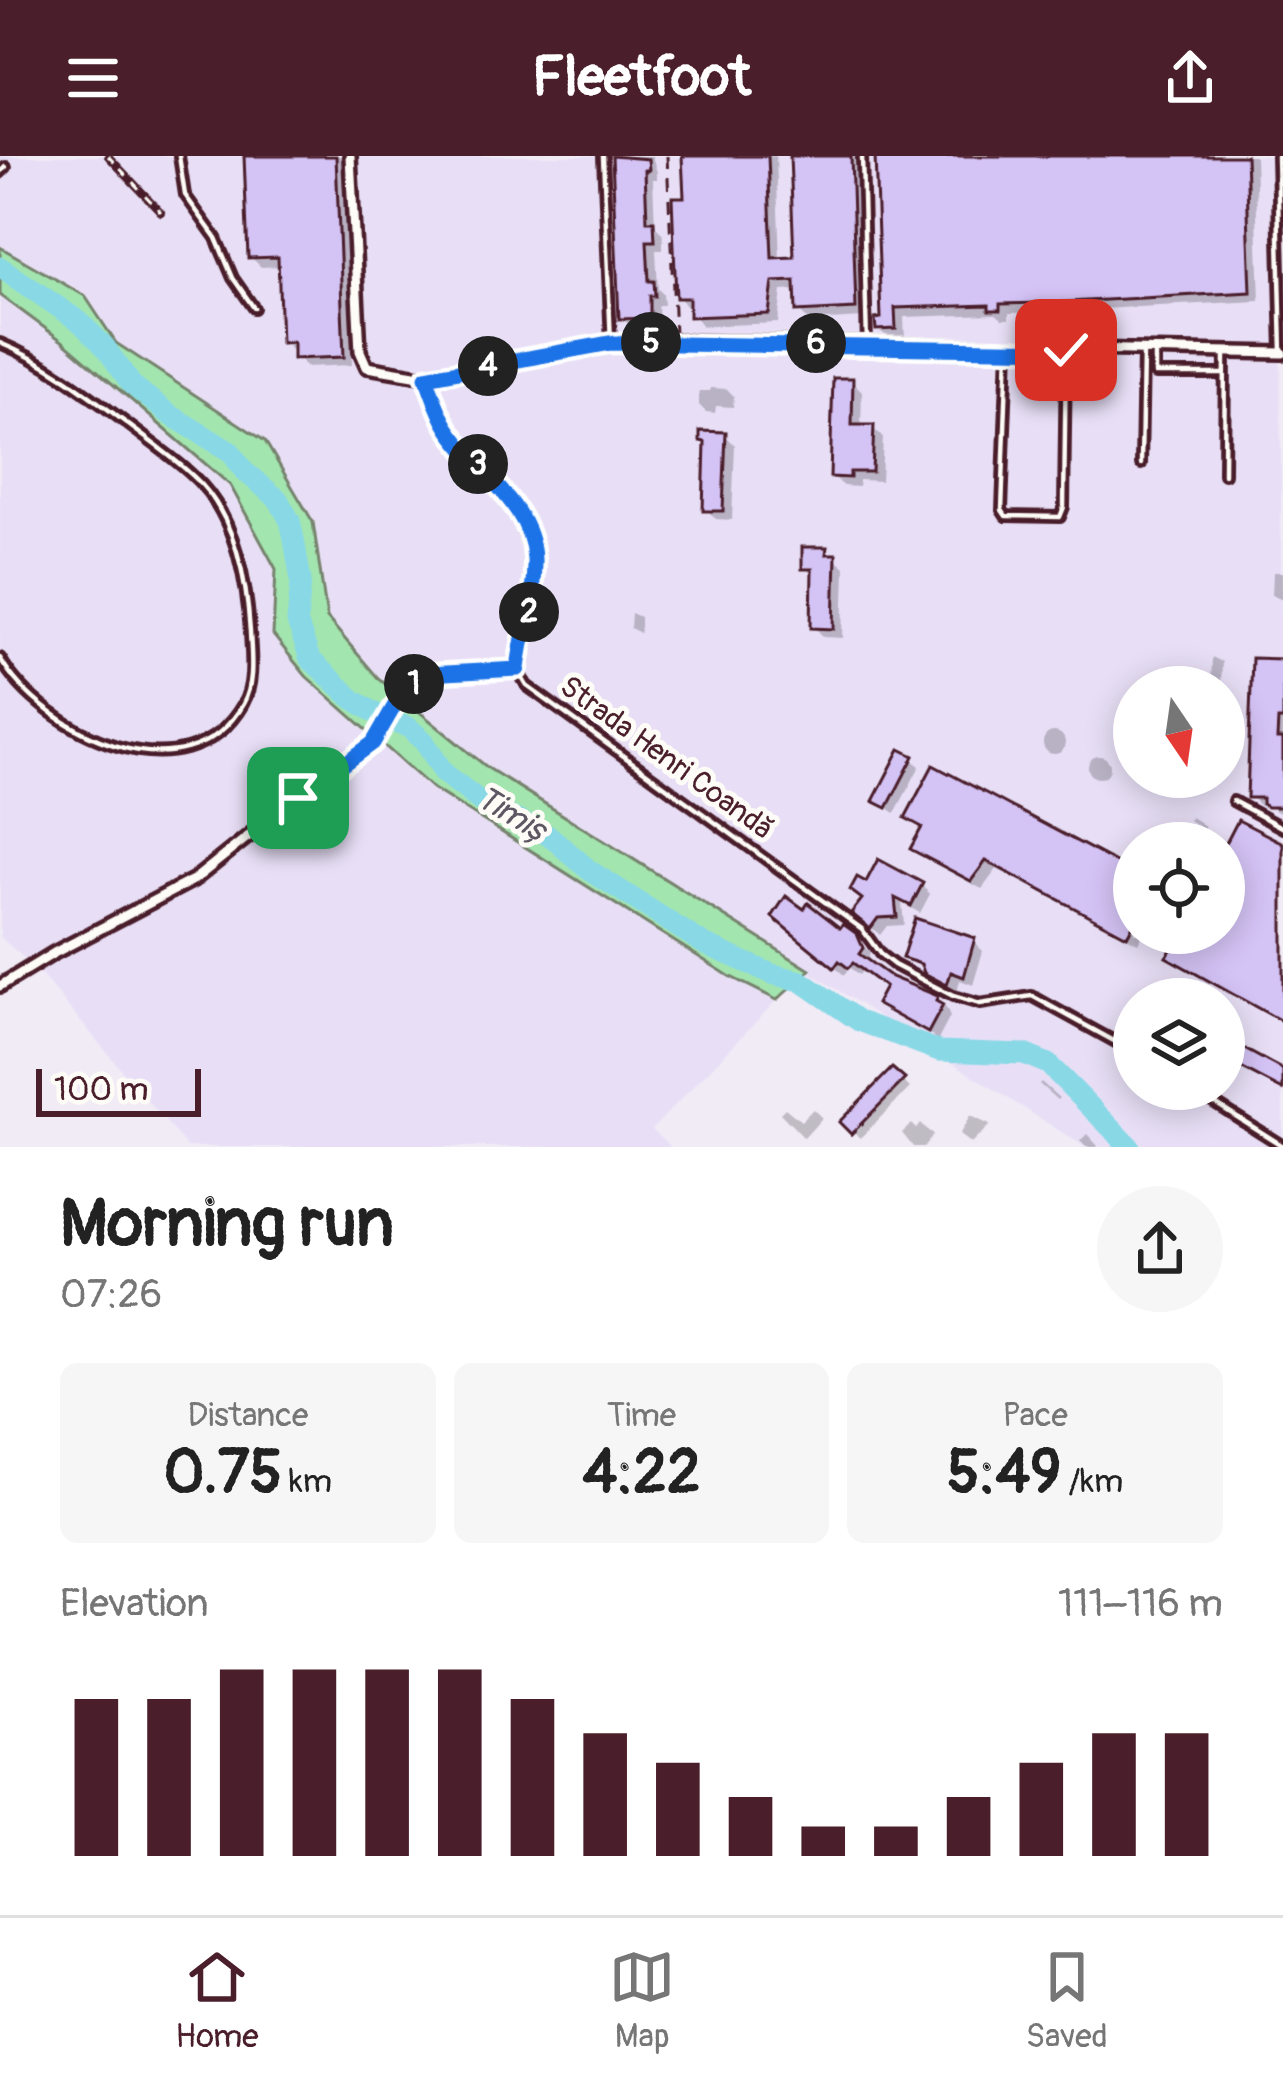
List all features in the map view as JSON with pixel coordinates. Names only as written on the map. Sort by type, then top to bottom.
[{"type":"street","points":[[350,156],[360,351],[367,367],[426,377],[610,343],[676,341],[1283,353]]},
{"type":"street","points":[[0,986],[195,879],[326,774],[373,743],[399,698],[428,674],[518,669],[534,556],[529,537],[519,514],[448,428],[426,377]]},
{"type":"lane","points":[[179,156],[184,195],[217,238],[233,278],[254,308]]},
{"type":"lane","points":[[603,156],[610,343]]},
{"type":"lane","points":[[862,156],[867,344]]},
{"type":"lane","points":[[1277,156],[1283,353]]},
{"type":"lane","points":[[0,343],[38,359],[204,486],[237,556],[248,604],[252,670],[245,702],[223,729],[191,746],[159,755],[121,748],[82,732],[33,698],[10,676],[0,658]]},
{"type":"lane","points":[[1008,349],[1002,511],[1006,516],[1060,517],[1064,507],[1066,350]]},
{"type":"lane","points":[[1149,352],[1155,374],[1225,374]]},
{"type":"lane","points":[[1141,464],[1149,352]]},
{"type":"lane","points":[[1224,474],[1225,352]]},
{"type":"lane","name":"Strada Henri Coandă","points":[[518,669],[527,686],[862,929],[880,954],[895,965],[952,996],[980,1004],[1032,996],[1113,1040]]},
{"type":"lane","points":[[1233,801],[1283,828]]},
{"type":"lane","points":[[1226,1110],[1283,1146]]},
{"type":"path","points":[[667,156],[676,341]]},
{"type":"shaded area","points":[[0,156],[1280,156],[1283,1147],[1085,1147],[488,768],[378,678],[327,618],[313,522],[265,441],[116,343],[85,296],[0,247]]},
{"type":"shaded area","points":[[0,295],[65,343],[230,485],[276,569],[273,635],[306,676],[432,788],[729,976],[777,1000],[652,1129],[671,1147],[187,1147],[37,970],[0,937]]},
{"type":"green space","points":[[0,247],[85,296],[116,343],[265,441],[313,522],[327,618],[378,678],[488,768],[810,970],[777,1000],[729,976],[432,788],[306,676],[273,635],[276,569],[230,485],[65,343],[0,295]]},
{"type":"building","points":[[244,156],[336,156],[344,357],[293,359],[293,342],[281,343],[278,257],[248,258]]},
{"type":"building","points":[[612,156],[648,159],[647,221],[654,221],[655,241],[647,241],[649,281],[654,281],[655,296],[650,296],[650,318],[619,319]]},
{"type":"building","points":[[682,156],[768,156],[772,258],[794,257],[790,156],[851,156],[856,309],[796,312],[795,281],[773,282],[769,314],[689,317],[689,298],[676,298],[672,197],[684,197]]},
{"type":"building","points":[[875,156],[1246,156],[1251,292],[1051,303],[1051,311],[1042,311],[1040,303],[1000,304],[1000,310],[989,310],[989,305],[895,308],[896,329],[876,330],[875,319],[881,318]]},
{"type":"building","points":[[833,378],[853,378],[852,425],[874,425],[872,472],[830,477]]},
{"type":"building","points":[[700,431],[726,432],[723,511],[703,511],[705,442],[700,441]]},
{"type":"building","points":[[802,547],[827,547],[826,554],[836,554],[834,629],[811,628],[812,569],[802,569]]},
{"type":"building","points":[[1252,658],[1283,659],[1283,720],[1278,720],[1277,739],[1283,739],[1283,807],[1267,807],[1262,798],[1247,798]]},
{"type":"building","points":[[900,749],[914,756],[887,808],[873,801]]},
{"type":"building","points":[[933,765],[1113,861],[1113,929],[986,861],[971,881],[910,849],[922,827],[905,818]]},
{"type":"building","points":[[1245,824],[1283,843],[1283,1022],[1245,1001],[1245,978],[1204,978],[1166,957],[1245,954]]},
{"type":"building","points":[[878,859],[923,883],[911,906],[895,898],[897,917],[878,918],[870,929],[851,913],[862,899],[850,890],[857,877],[866,882]]},
{"type":"building","points":[[786,896],[804,909],[808,903],[840,928],[843,924],[857,934],[863,948],[859,954],[891,977],[938,996],[936,1001],[943,1005],[928,1033],[876,1004],[885,987],[853,963],[848,968],[839,961],[834,968],[772,917]]},
{"type":"building","points":[[915,918],[975,938],[964,977],[951,972],[947,985],[924,973],[921,964],[902,958]]},
{"type":"building","points":[[1245,1049],[1283,1070],[1283,1090],[1245,1070]]},
{"type":"building","points":[[892,1068],[905,1079],[851,1134],[839,1122]]},
{"type":"waterway","name":"Timiș","points":[[0,267],[80,322],[132,385],[231,452],[244,471],[278,499],[294,539],[301,581],[297,622],[310,659],[353,699],[386,720],[408,727],[424,741],[444,773],[481,802],[551,837],[589,870],[704,944],[772,974],[801,981],[859,1021],[939,1051],[1024,1054],[1048,1064],[1130,1147]]},
{"type":"railway","points":[[108,156],[161,212]]},
{"type":"route","points":[[298,798],[373,743],[399,698],[428,674],[518,669],[534,556],[529,537],[519,514],[448,428],[426,377],[610,343],[1066,350]]}]
